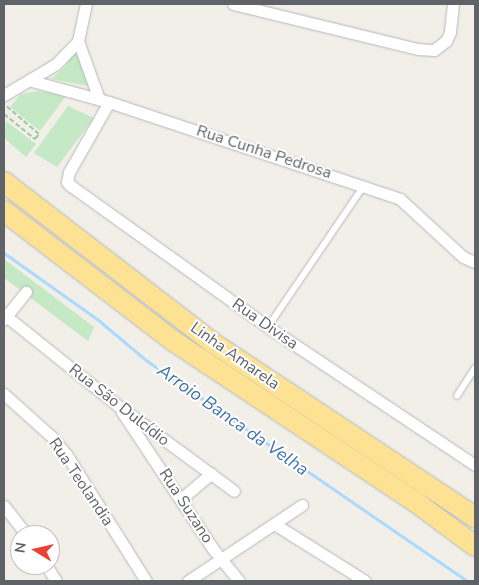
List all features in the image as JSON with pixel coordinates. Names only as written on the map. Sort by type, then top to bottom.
[{"type":"highway","name":"Linha Amarela","points":[[4,182],[213,343],[475,517]]},
{"type":"highway","name":"Linha Amarela","points":[[4,211],[175,342],[416,502],[475,546]]},
{"type":"street","points":[[4,95],[32,81],[56,64],[78,40],[86,4]]},
{"type":"street","points":[[233,4],[418,49],[434,50],[446,41],[450,32],[453,4]]},
{"type":"street","points":[[78,40],[104,100]]},
{"type":"street","name":"Rua Cunha Pedrosa","points":[[32,81],[104,100],[364,185],[400,199],[463,257],[475,262]]},
{"type":"street","name":"Rua Divisa","points":[[104,100],[68,172],[67,182],[71,186],[268,327],[475,465]]},
{"type":"street","points":[[5,318],[26,292]]},
{"type":"street","name":"Rua São Dulcídio","points":[[5,318],[117,405],[234,492]]},
{"type":"street","name":"Rua Teolandia","points":[[4,394],[52,436],[66,454],[146,581]]},
{"type":"street","name":"Rua Suzano","points":[[117,405],[221,558],[239,581]]},
{"type":"street","points":[[182,498],[211,474]]},
{"type":"street","name":"Rua Suzano","points":[[188,581],[221,558],[276,525],[302,505]]},
{"type":"street","points":[[4,506],[19,525]]},
{"type":"street","points":[[276,525],[365,581]]},
{"type":"lane","points":[[268,327],[364,185]]},
{"type":"lane","points":[[457,396],[475,368]]},
{"type":"path","points":[[4,103],[39,134],[35,139],[4,114]]},
{"type":"green space","points":[[76,50],[88,86],[51,79],[65,67]]},
{"type":"green space","points":[[39,91],[66,96],[40,131],[10,107],[21,94]]},
{"type":"green space","points":[[68,106],[94,118],[57,167],[34,153]]},
{"type":"green space","points":[[6,121],[36,144],[26,157],[4,138]]},
{"type":"green space","points":[[4,259],[94,327],[88,341],[4,278]]},
{"type":"waterway","name":"Arroio Banca da Velha","points":[[4,253],[97,319],[147,361],[467,581]]}]
